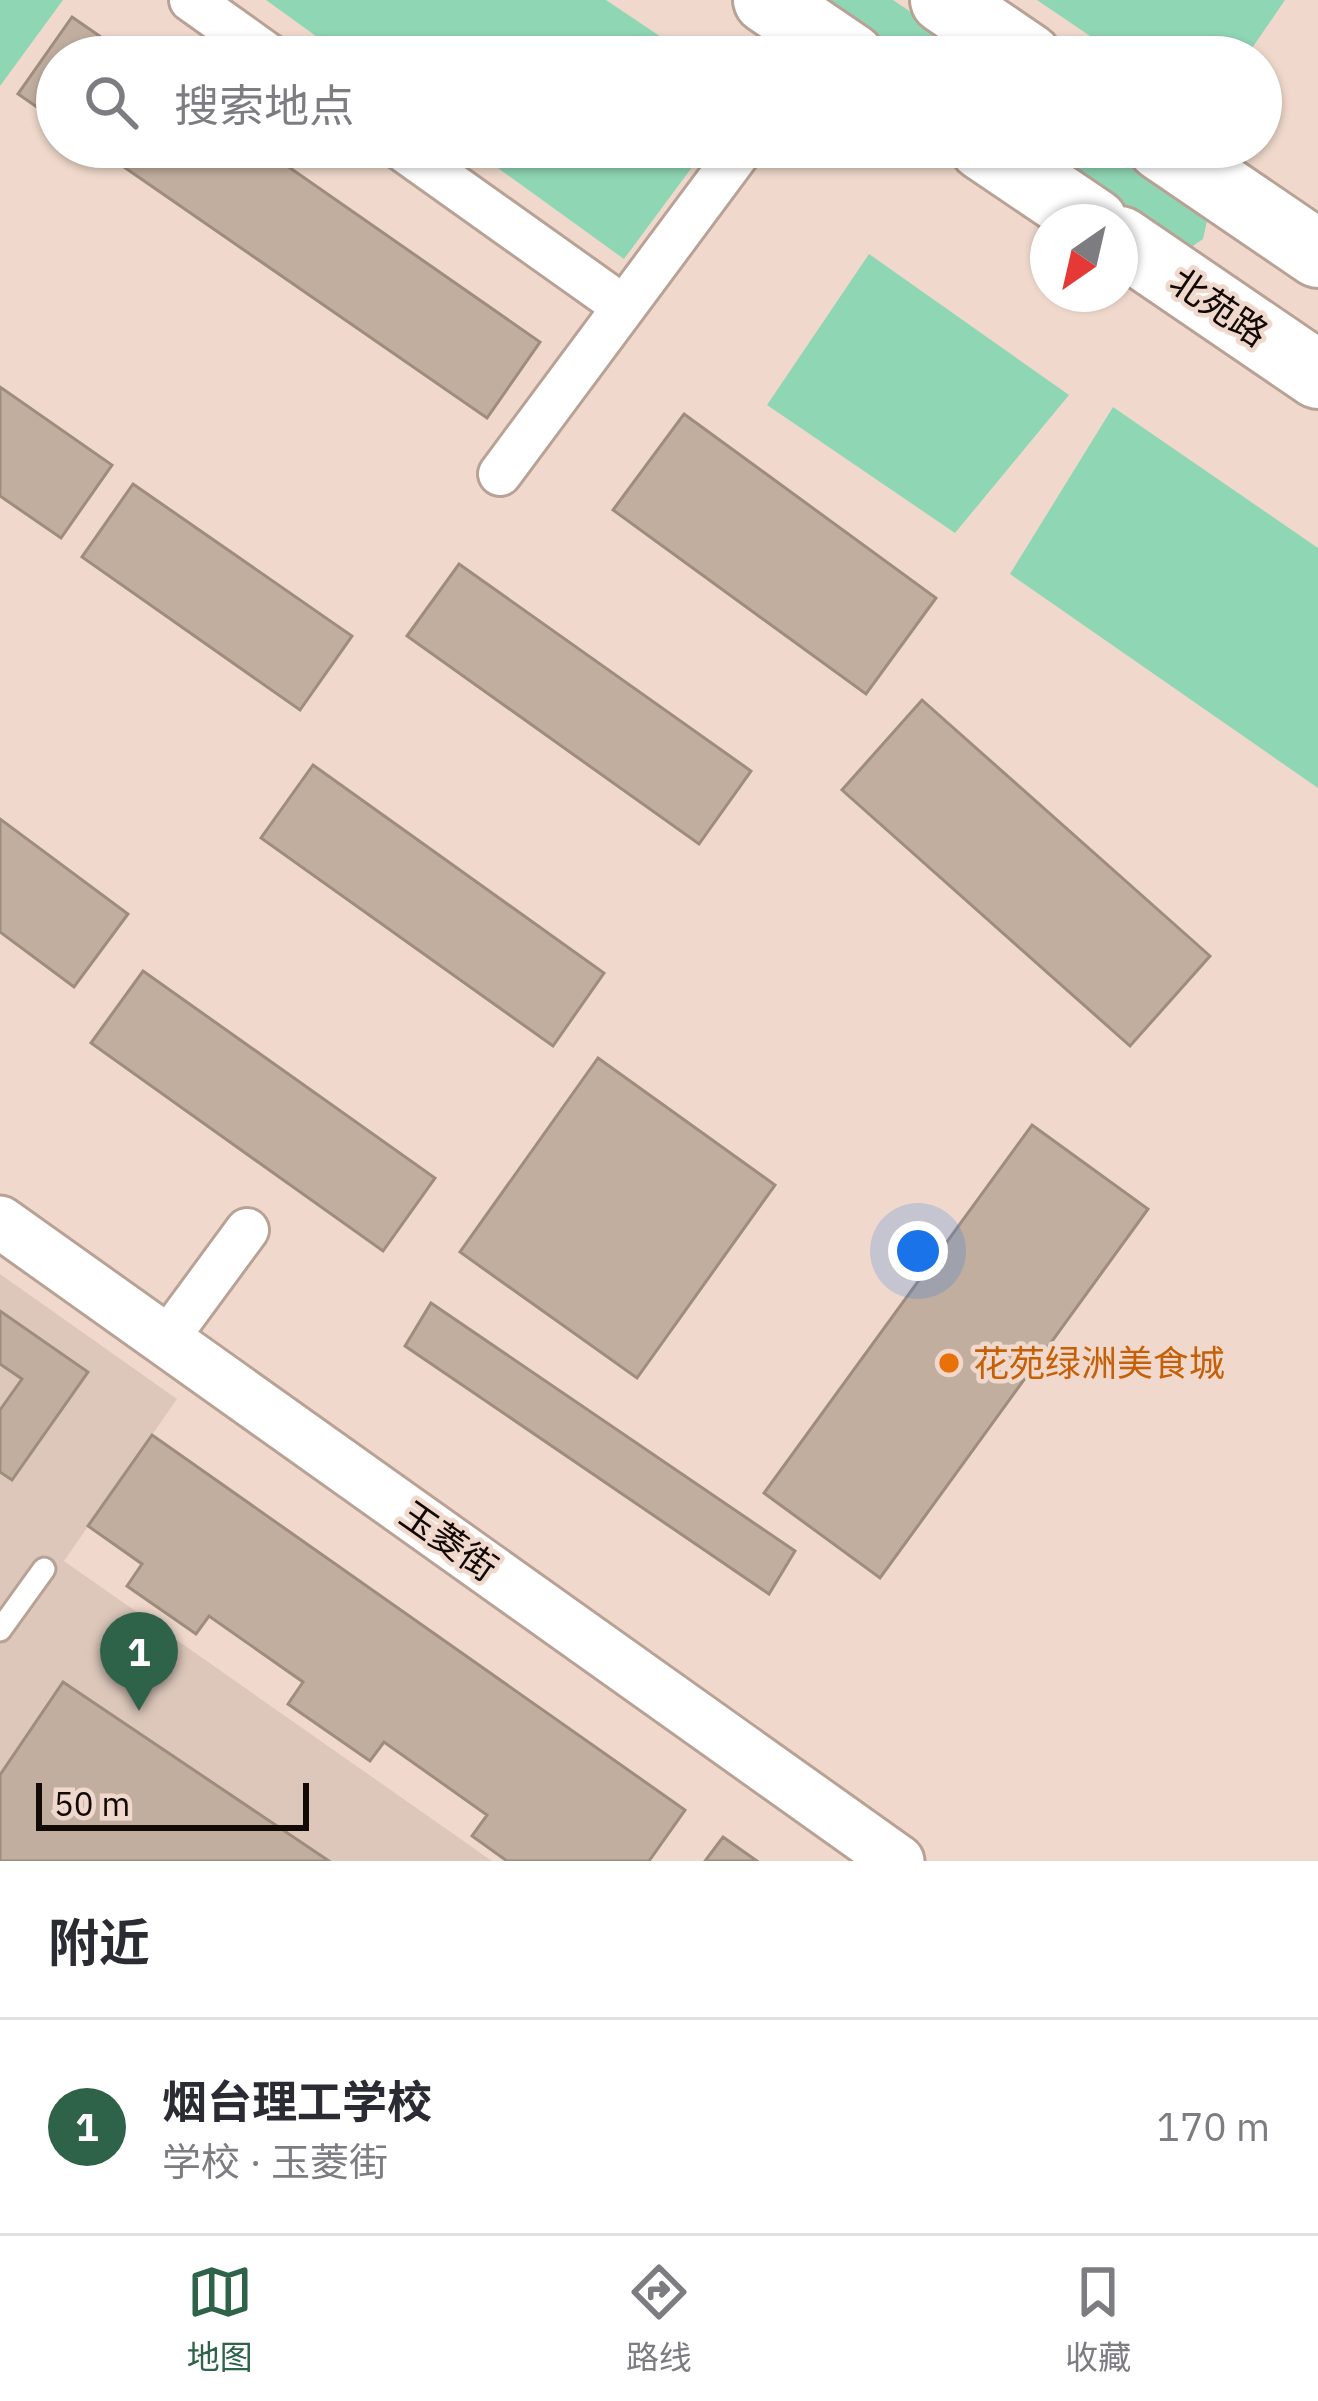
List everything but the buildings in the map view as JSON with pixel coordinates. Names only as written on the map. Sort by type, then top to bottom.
[{"type":"main road","points":[[767,0],[811,36]]},
{"type":"main road","points":[[944,0],[997,36]]},
{"type":"main road","points":[[1014,168],[1067,204]]},
{"type":"main road","points":[[1192,168],[1318,254]]},
{"type":"main road","name":"北苑路","points":[[1138,252],[1318,375]]},
{"type":"street","points":[[191,0],[242,36]]},
{"type":"street","points":[[429,168],[624,307]]},
{"type":"street","points":[[500,474],[727,168]]},
{"type":"street","name":"玉菱街","points":[[0,1222],[898,1861]]},
{"type":"street","points":[[166,1340],[247,1230]]},
{"type":"lane","points":[[0,1630],[44,1569]]},
{"type":"shaded area","points":[[0,1274],[177,1399],[64,1561],[492,1861],[0,1861]]},
{"type":"green space","points":[[0,0],[63,0],[36,36],[0,86]]},
{"type":"green space","points":[[266,0],[606,0],[660,36],[316,36]]},
{"type":"green space","points":[[802,0],[893,0],[947,36],[856,36]]},
{"type":"green space","points":[[1037,0],[1285,0],[1260,36],[1090,36]]},
{"type":"green space","points":[[498,168],[691,168],[624,259]]},
{"type":"green space","points":[[1055,168],[1143,168],[1199,206],[1207,221],[1203,239],[1187,250],[1138,220],[1138,204],[1113,204]]},
{"type":"green space","points":[[869,254],[1069,395],[955,533],[767,405]]},
{"type":"green space","points":[[1113,407],[1318,548],[1318,788],[1010,574]]},
{"type":"place","name":"花苑绿洲美食城","points":[[949,1363]]},
{"type":"place","name":"烟台理工学校","points":[[139,1711]]}]
